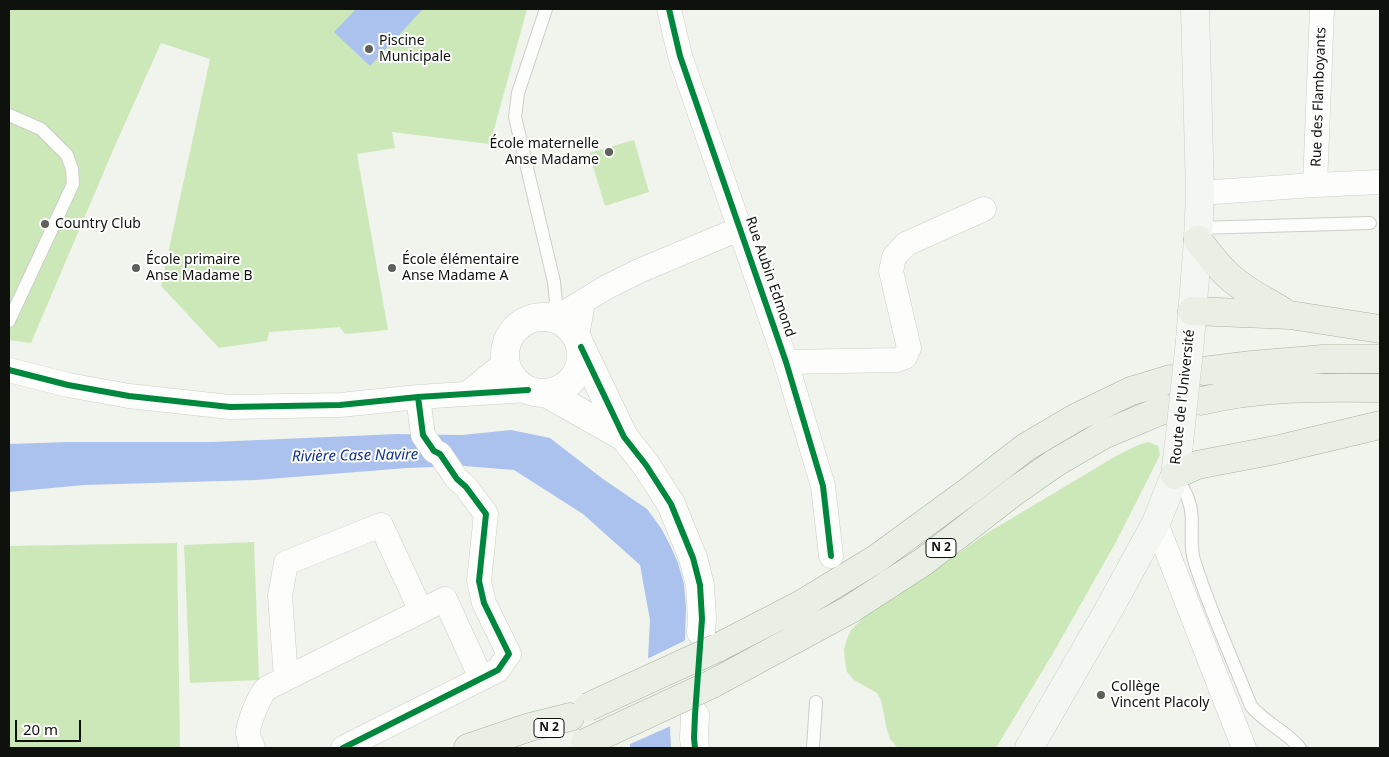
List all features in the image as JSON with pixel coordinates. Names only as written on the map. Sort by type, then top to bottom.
[{"type":"main road","name":"Route de l'Université","points":[[1029,748],[1156,523],[1174,475],[1190,341],[1200,193],[1195,9]]},
{"type":"main road","points":[[1198,234],[1214,260],[1230,278],[1251,293],[1290,315]]},
{"type":"main road","points":[[1192,311],[1290,315],[1380,329]]},
{"type":"main road","points":[[1203,371],[1323,359],[1380,359]]},
{"type":"main road","name":"N 2","points":[[509,748],[579,712],[709,640],[802,604],[876,560],[1026,446],[1077,417],[1131,391],[1170,379]]},
{"type":"main road","points":[[1201,400],[1257,391],[1336,387],[1380,388]]},
{"type":"main road","name":"N 2","points":[[577,747],[712,684],[848,610],[923,562],[1015,491],[1055,463],[1105,434],[1160,410],[1167,409]]},
{"type":"main road","points":[[1174,475],[1197,465],[1275,450],[1380,425]]},
{"type":"main road","points":[[468,748],[579,712]]},
{"type":"street","name":"Rue Aubin Edmond","points":[[669,9],[680,56],[786,362],[823,486],[831,556]]},
{"type":"street","name":"Rue des Flamboyants","points":[[1315,186],[1322,9]]},
{"type":"street","name":"Rue des Flamboyants","points":[[1200,193],[1380,182]]},
{"type":"street","points":[[786,362],[897,360],[905,357],[908,348],[891,271],[894,257],[906,244],[984,209]]},
{"type":"street","points":[[554,318],[605,288],[639,271],[739,229]]},
{"type":"street","points":[[9,370],[68,385],[129,396],[230,407],[340,405],[468,393],[559,390],[570,383],[577,372],[581,360],[579,342],[583,302]]},
{"type":"street","points":[[624,437],[518,384],[510,374],[505,351],[508,339],[514,330],[523,322],[534,318],[554,318],[564,323],[579,342],[624,437],[646,465],[672,504],[693,558],[700,585],[702,619],[709,640]]},
{"type":"street","points":[[468,393],[506,362]]},
{"type":"street","points":[[343,748],[498,670],[509,654],[484,603],[479,581],[486,514],[466,487],[457,479],[440,454],[434,451],[422,435],[418,397]]},
{"type":"street","points":[[1156,523],[1244,748]]},
{"type":"street","points":[[286,678],[280,596],[286,563],[381,524],[421,611]]},
{"type":"street","points":[[253,748],[249,739],[248,728],[260,695],[267,688],[445,599],[481,678]]},
{"type":"street","points":[[695,715],[695,748]]},
{"type":"lane","points":[[546,9],[518,93],[515,116],[554,282],[556,302],[554,318]]},
{"type":"lane","points":[[9,115],[41,130],[67,155],[72,169],[73,184],[9,321]]},
{"type":"lane","points":[[1198,234],[1370,223]]},
{"type":"lane","points":[[1174,475],[1188,498],[1192,512],[1192,548],[1194,558],[1207,596],[1251,706],[1258,715],[1290,738],[1300,748]]},
{"type":"lane","points":[[813,748],[816,702]]},
{"type":"green space","points":[[9,9],[527,9],[490,144],[392,132],[395,148],[357,154],[388,330],[345,334],[340,327],[269,332],[267,341],[219,348],[161,286],[210,59],[161,43],[31,343],[9,340]]},
{"type":"green space","points":[[634,140],[649,192],[605,206],[589,153]]},
{"type":"green space","points":[[1148,442],[1158,446],[1160,455],[1116,542],[1052,655],[996,748],[898,748],[890,739],[881,700],[877,693],[854,680],[847,672],[844,649],[851,630],[864,617],[987,533],[1116,456]]},
{"type":"green space","points":[[254,542],[259,680],[190,683],[184,545]]},
{"type":"green space","points":[[177,543],[180,748],[9,748],[9,546]]},
{"type":"water","name":"Piscine Municipale","points":[[356,9],[423,9],[370,66],[334,32]]},
{"type":"water","name":"Rivière Case Navire","points":[[511,430],[550,438],[603,479],[647,509],[661,528],[671,547],[684,584],[686,608],[685,640],[670,726],[671,748],[630,748],[648,659],[650,620],[640,565],[583,514],[514,470],[464,466],[407,468],[256,480],[84,485],[9,492],[9,444],[213,442],[397,434],[462,435]]},
{"type":"pier","points":[[688,639],[673,725],[628,745],[645,660]]},
{"type":"cycle path","points":[[669,9],[680,56],[786,362],[823,486],[831,556]]},
{"type":"cycle path","points":[[581,347],[624,437],[646,465],[671,504],[693,558],[700,585],[702,619],[695,715],[695,748]]},
{"type":"cycle path","points":[[9,370],[68,385],[129,396],[230,407],[340,405],[418,397],[528,390]]},
{"type":"cycle path","points":[[343,748],[498,670],[509,654],[484,603],[479,581],[486,514],[423,435],[418,397]]},
{"type":"place","name":"Piscine Municipale","points":[[369,49]]},
{"type":"place","name":"École maternelle Anse Madame","points":[[609,152]]},
{"type":"place","name":"Country Club","points":[[45,224]]},
{"type":"place","name":"École primaire Anse Madame B","points":[[136,268]]},
{"type":"place","name":"École élémentaire Anse Madame A","points":[[392,268]]},
{"type":"place","name":"Collège Vincent Placoly","points":[[1101,695]]}]
